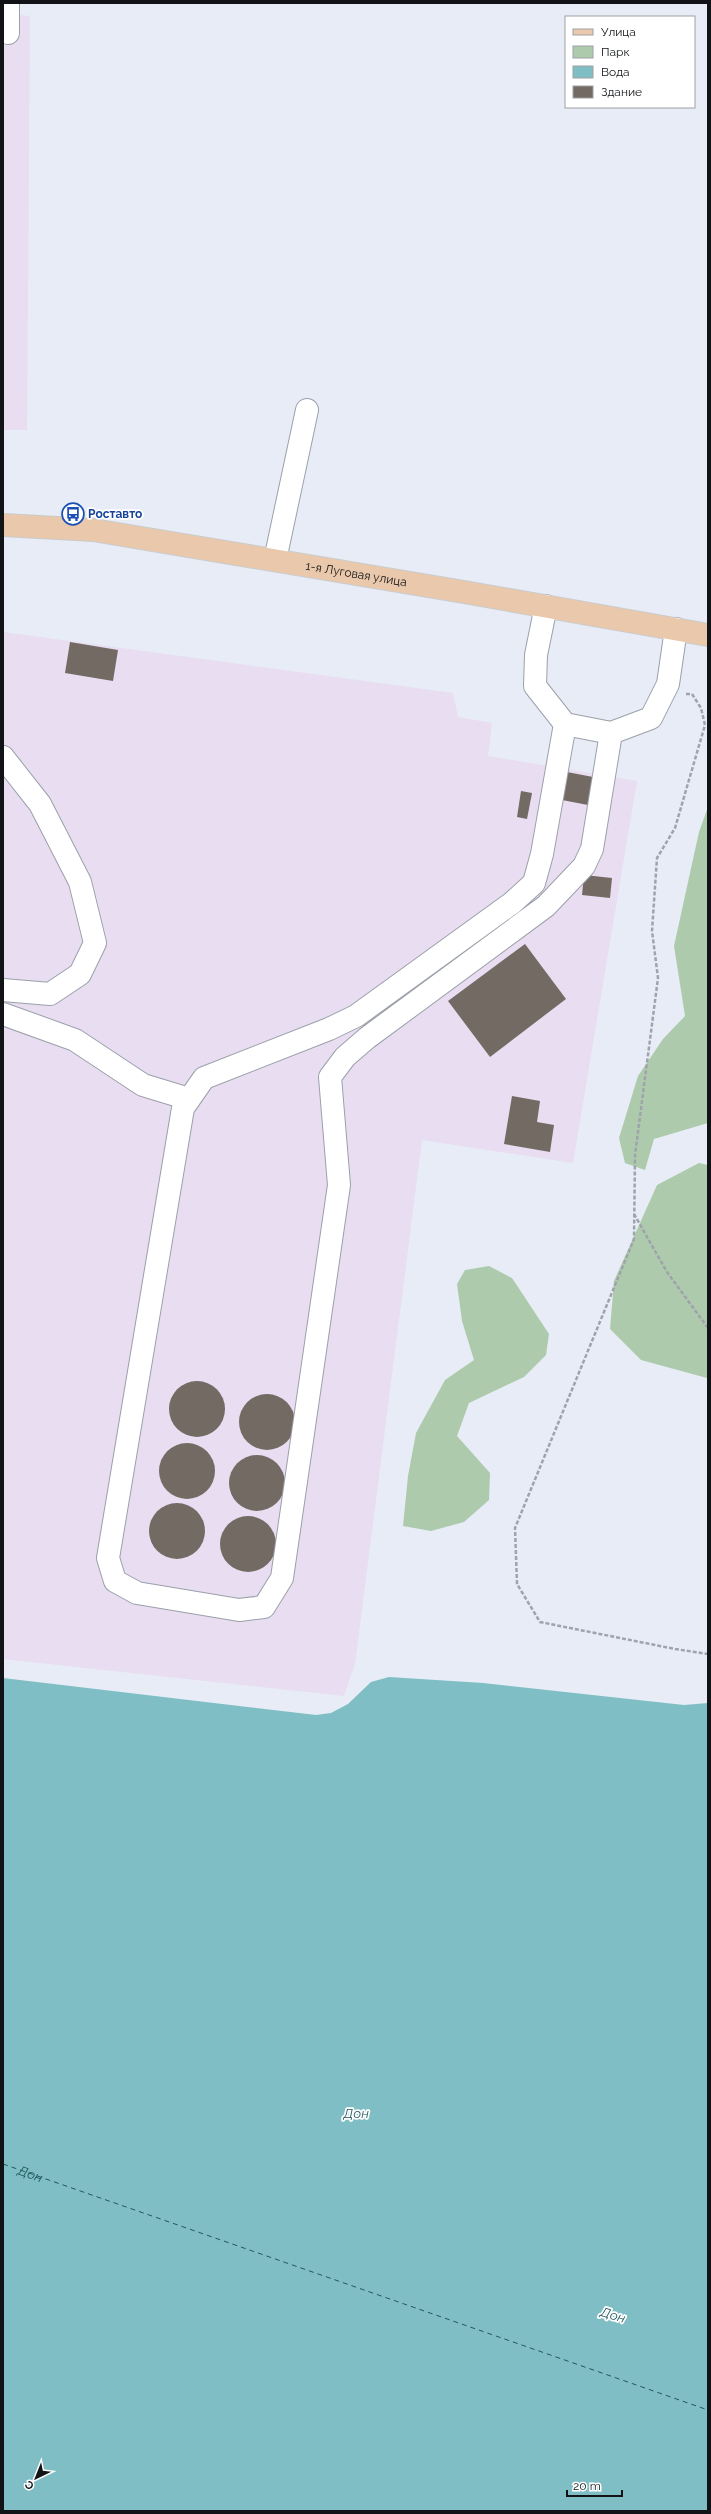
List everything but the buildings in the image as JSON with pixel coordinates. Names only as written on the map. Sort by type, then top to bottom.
[{"type":"main road","name":"1-я Луговая улица","points":[[3,525],[93,530],[546,606],[708,635]]},
{"type":"street","points":[[8,3],[8,32]]},
{"type":"street","points":[[275,560],[307,410]]},
{"type":"street","points":[[546,606],[536,655],[535,686],[565,724],[611,733],[651,718],[668,684],[676,629]]},
{"type":"street","points":[[565,724],[542,854],[534,883],[512,903],[356,1016],[329,1029],[204,1078],[183,1108],[108,1558],[115,1581],[137,1593],[239,1610],[264,1607],[282,1578],[339,1185],[330,1077],[345,1057],[367,1038],[546,906],[584,866],[592,849],[611,733]]},
{"type":"street","points":[[3,757],[40,804],[80,882],[95,943],[80,974],[50,994],[3,990]]},
{"type":"street","points":[[3,1014],[75,1040],[143,1085],[189,1099]]},
{"type":"path","points":[[664,693],[692,694],[701,708],[705,725],[675,828],[657,858],[652,931],[658,978],[635,1155],[634,1239],[515,1528],[517,1584],[540,1622],[675,1650],[708,1654]]},
{"type":"path","points":[[634,1214],[667,1272],[708,1328]]},
{"type":"shaded area","points":[[3,14],[30,16],[27,430],[3,430]]},
{"type":"shaded area","points":[[3,632],[453,693],[458,717],[492,723],[488,756],[637,781],[573,1163],[422,1140],[355,1664],[344,1696],[3,1659]]},
{"type":"green space","points":[[708,807],[708,1123],[654,1139],[645,1170],[625,1163],[619,1138],[638,1076],[663,1039],[685,1016],[674,946],[699,832]]},
{"type":"green space","points":[[699,1163],[708,1165],[707,1378],[641,1360],[610,1329],[614,1281],[657,1185]]},
{"type":"green space","points":[[489,1266],[512,1278],[549,1334],[546,1355],[524,1377],[469,1403],[457,1436],[490,1473],[489,1500],[464,1522],[431,1531],[403,1526],[408,1476],[416,1433],[445,1380],[474,1360],[462,1321],[457,1284],[465,1270]]},
{"type":"water","name":"Дон","points":[[389,1677],[483,1683],[684,1705],[708,1703],[708,2511],[3,2511],[3,1678],[316,1715],[331,1713],[348,1704],[371,1682]]},
{"type":"ferry route","points":[[3,2164],[708,2410]]},
{"type":"place","name":"Роставто","points":[[73,514]]}]
